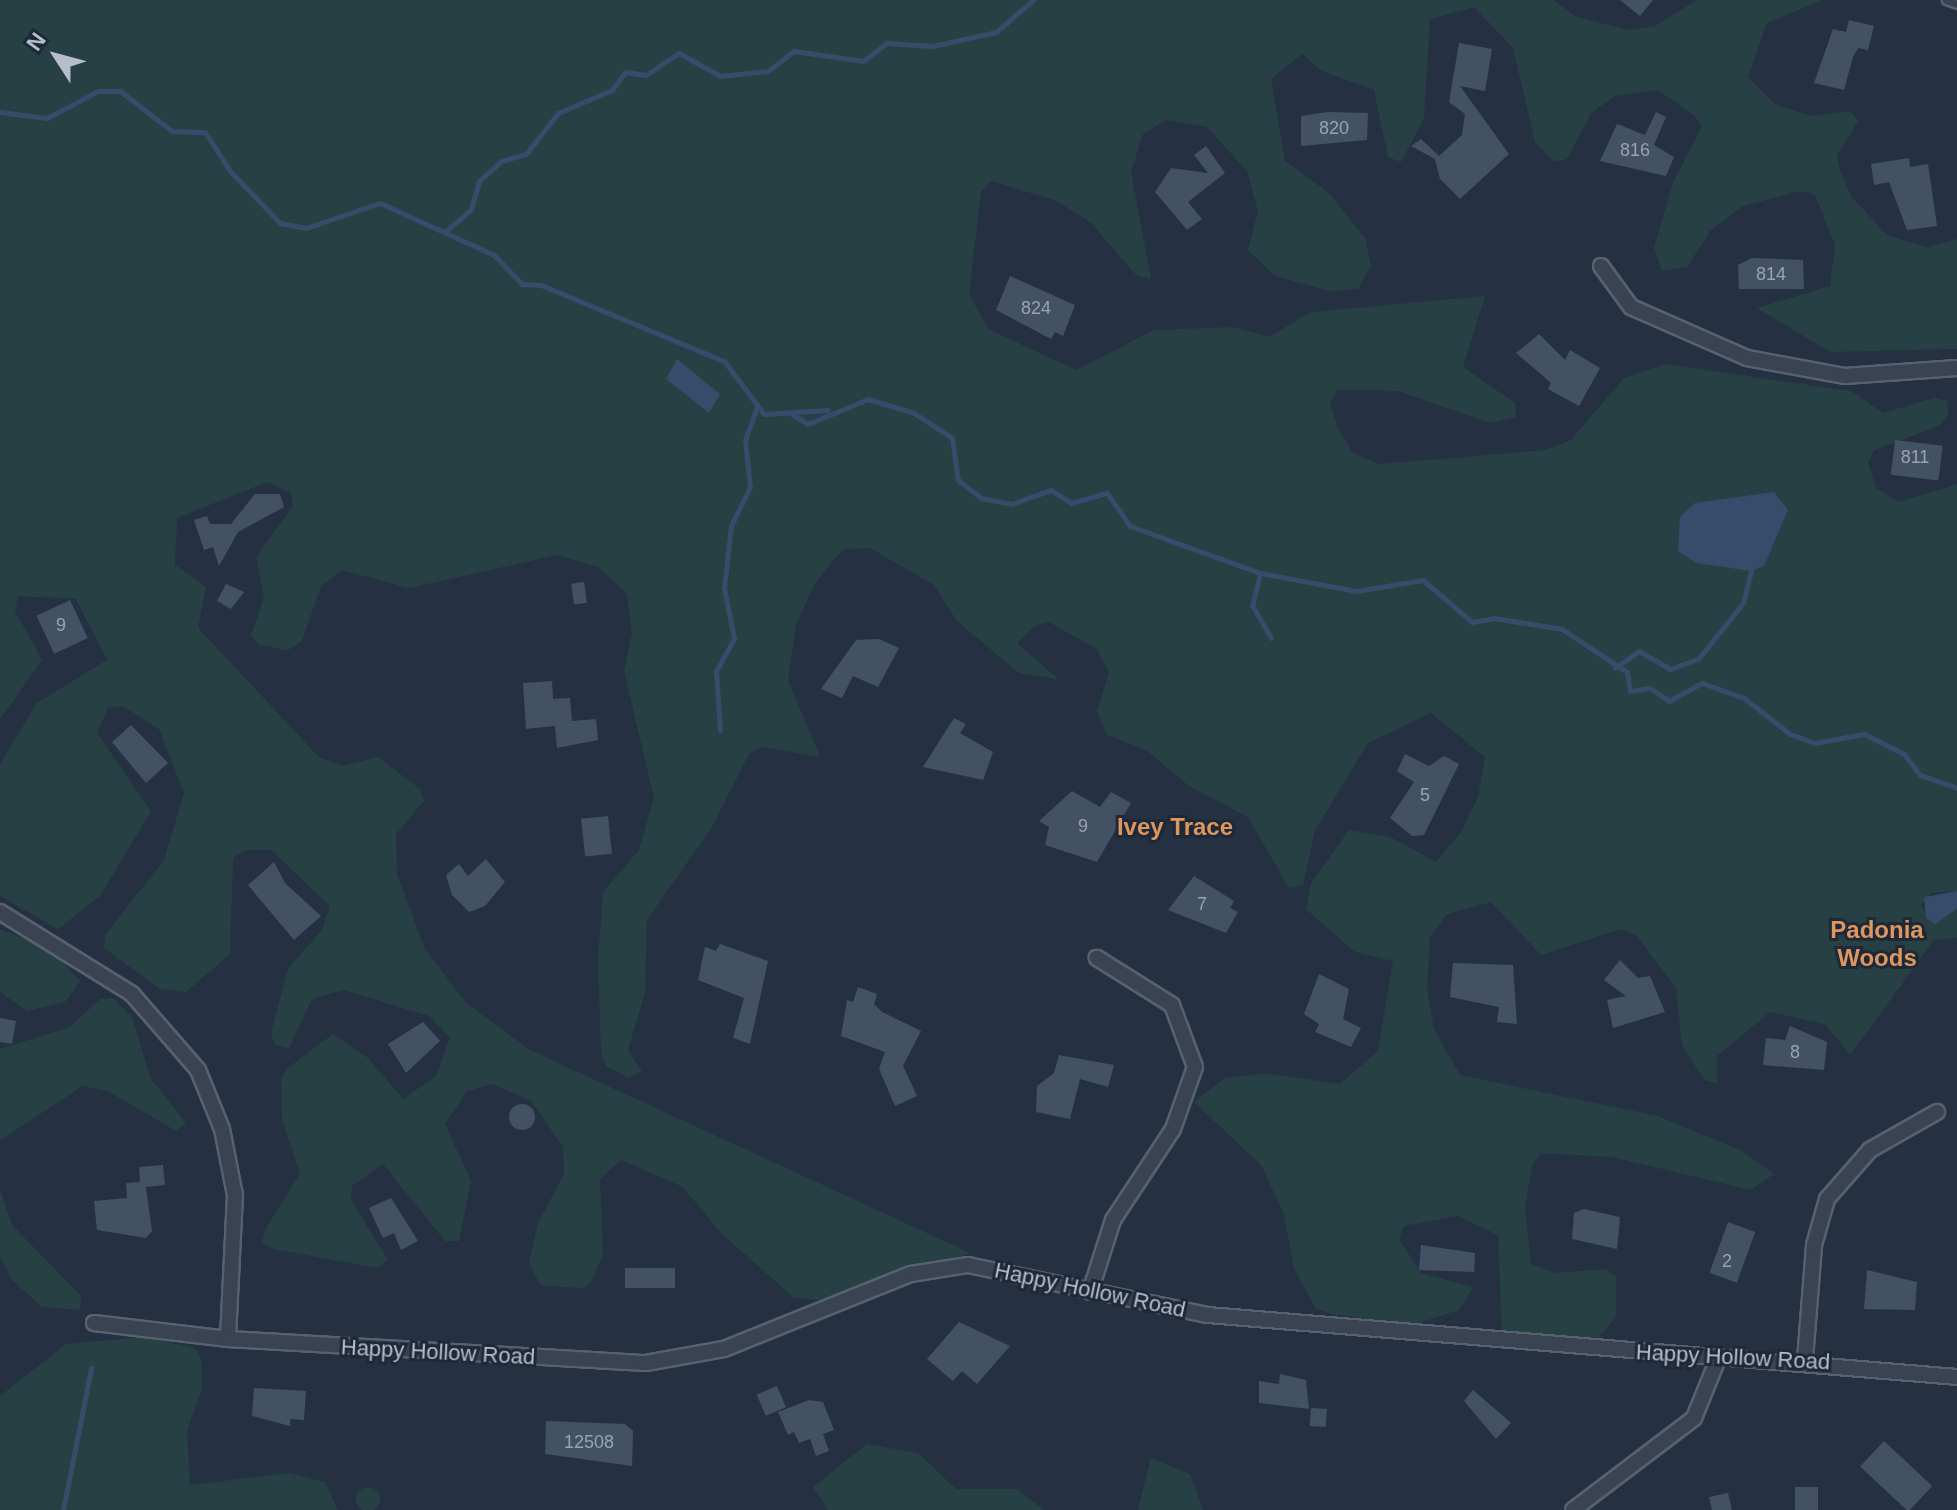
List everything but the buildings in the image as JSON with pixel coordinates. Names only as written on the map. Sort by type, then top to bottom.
[{"type":"street","points":[[1601,266],[1631,307],[1747,358],[1845,376],[1957,368]]},
{"type":"street","points":[[0,912],[132,994],[198,1070],[222,1129],[235,1195],[228,1339]]},
{"type":"street","points":[[1090,1292],[1113,1220],[1173,1129],[1195,1067],[1172,1005],[1097,958]]},
{"type":"street","points":[[1805,1360],[1814,1245],[1827,1199],[1870,1150],[1937,1112]]},
{"type":"street","name":"Happy Hollow Road","points":[[94,1323],[228,1339],[646,1363],[724,1349],[942,1267],[997,1267],[1090,1292],[1208,1315],[1718,1359],[1805,1360],[1957,1377]]},
{"type":"street","points":[[1573,1510],[1694,1418],[1718,1359]]},
{"type":"lane","points":[[1946,0],[1957,4]]},
{"type":"green space","points":[[0,0],[1553,0],[1577,17],[1629,30],[1655,26],[1697,0],[1823,0],[1767,23],[1748,77],[1776,105],[1813,116],[1850,111],[1858,121],[1837,156],[1840,170],[1851,196],[1887,235],[1927,247],[1957,239],[1957,349],[1830,352],[1757,308],[1830,286],[1835,245],[1815,195],[1800,191],[1743,206],[1710,231],[1687,267],[1662,271],[1654,247],[1673,183],[1702,126],[1694,115],[1658,90],[1615,96],[1591,113],[1567,159],[1554,162],[1535,142],[1513,48],[1474,7],[1430,19],[1424,118],[1401,162],[1388,157],[1374,90],[1322,71],[1302,54],[1271,79],[1285,161],[1328,192],[1365,238],[1371,266],[1358,289],[1330,291],[1275,276],[1248,250],[1258,211],[1247,171],[1207,127],[1166,120],[1143,134],[1131,172],[1151,279],[1136,275],[1091,223],[1057,201],[991,181],[981,192],[969,294],[988,329],[1076,370],[1154,330],[1232,327],[1269,337],[1311,312],[1485,296],[1463,367],[1515,403],[1516,417],[1490,423],[1398,391],[1337,390],[1330,403],[1338,429],[1353,453],[1379,464],[1546,450],[1571,440],[1624,378],[1665,364],[1851,391],[1883,413],[1934,398],[1947,401],[1948,415],[1939,426],[1874,450],[1868,462],[1876,488],[1899,502],[1957,484],[1957,891],[1931,893],[1920,906],[1935,923],[1957,909],[1957,938],[1934,940],[1850,1055],[1825,1024],[1770,1012],[1717,1056],[1717,1083],[1704,1080],[1682,1045],[1676,988],[1635,934],[1621,929],[1541,955],[1491,902],[1447,914],[1430,937],[1427,990],[1434,1029],[1460,1075],[1658,1116],[1742,1151],[1774,1174],[1751,1190],[1612,1157],[1541,1153],[1532,1165],[1525,1209],[1531,1264],[1555,1273],[1606,1269],[1616,1276],[1616,1317],[1598,1338],[1502,1332],[1498,1235],[1458,1216],[1404,1226],[1399,1239],[1421,1273],[1473,1287],[1459,1310],[1412,1325],[1332,1314],[1316,1309],[1294,1268],[1284,1214],[1261,1165],[1194,1102],[1225,1078],[1264,1073],[1340,1084],[1378,1051],[1393,961],[1355,952],[1306,909],[1311,883],[1349,830],[1390,837],[1436,862],[1461,832],[1478,797],[1485,757],[1431,713],[1368,743],[1315,830],[1303,885],[1289,888],[1248,817],[1189,786],[1146,750],[1107,735],[1097,711],[1109,672],[1097,649],[1049,622],[1036,625],[1017,643],[1058,679],[1019,673],[957,621],[934,585],[870,548],[842,550],[814,585],[796,625],[788,680],[820,757],[762,747],[749,754],[712,827],[647,920],[645,992],[628,1050],[642,1071],[629,1078],[606,1066],[601,1052],[598,959],[603,892],[639,850],[654,798],[624,671],[632,633],[627,594],[598,567],[557,555],[409,588],[342,570],[321,586],[302,641],[288,650],[260,645],[251,636],[264,597],[256,557],[293,506],[291,493],[267,482],[177,518],[175,565],[206,587],[198,628],[319,757],[342,766],[378,757],[420,789],[424,801],[396,834],[397,874],[424,947],[466,1003],[530,1050],[970,1253],[818,1300],[793,1297],[720,1232],[683,1187],[621,1160],[600,1179],[603,1253],[593,1279],[584,1288],[541,1286],[529,1263],[538,1223],[564,1174],[563,1147],[531,1101],[493,1084],[467,1091],[445,1124],[471,1181],[459,1241],[445,1241],[383,1164],[352,1186],[351,1200],[388,1260],[376,1268],[274,1249],[262,1243],[265,1230],[300,1173],[282,1119],[281,1079],[289,1067],[333,1034],[368,1058],[403,1099],[436,1076],[450,1037],[429,1016],[343,990],[312,999],[289,1048],[275,1045],[271,1033],[288,969],[322,930],[330,906],[271,850],[244,850],[233,858],[230,954],[186,992],[160,989],[104,948],[105,935],[164,860],[184,793],[159,729],[123,706],[108,708],[97,733],[151,811],[100,896],[58,929],[0,896],[0,764],[37,703],[107,660],[76,599],[18,596],[15,611],[42,660],[0,719]]},
{"type":"green space","points":[[0,929],[50,949],[80,981],[65,1002],[27,1011],[0,992]]},
{"type":"green space","points":[[113,998],[132,1017],[151,1079],[186,1123],[176,1131],[108,1091],[83,1086],[0,1140],[0,1049],[70,1027],[100,999]]},
{"type":"green space","points":[[0,1189],[12,1225],[81,1296],[80,1310],[42,1307],[12,1280],[0,1256]]},
{"type":"green space","points":[[145,1337],[195,1348],[201,1360],[202,1388],[187,1431],[190,1485],[288,1473],[325,1482],[338,1510],[0,1510],[0,1396],[66,1344]]},
{"type":"green space","points":[[867,1444],[918,1453],[956,1489],[1017,1489],[1044,1510],[828,1510],[813,1487]]},
{"type":"green space","points":[[1151,1458],[1190,1474],[1203,1510],[1138,1510]]},
{"type":"green space","points":[[368,1487],[376,1491],[380,1499],[376,1507],[368,1511],[360,1507],[356,1499],[360,1491]]},
{"type":"water","points":[[677,359],[720,394],[709,413],[666,379]]},
{"type":"water","points":[[1774,492],[1788,510],[1764,566],[1751,571],[1696,563],[1678,551],[1680,517],[1695,503]]},
{"type":"water","points":[[1957,891],[1957,909],[1935,924],[1926,918],[1924,897]]},
{"type":"waterway","points":[[446,231],[471,209],[479,181],[501,161],[526,154],[558,113],[612,90],[625,72],[646,75],[679,53],[720,76],[768,71],[794,51],[863,61],[887,43],[933,46],[996,32],[1033,0]]},
{"type":"waterway","points":[[0,112],[47,118],[98,91],[120,91],[172,131],[205,132],[230,171],[280,223],[306,228],[380,203],[494,255],[522,284],[541,285],[724,361],[764,414],[828,410]]},
{"type":"waterway","points":[[790,413],[808,424],[868,399],[914,413],[952,438],[958,480],[981,498],[1011,504],[1051,490],[1071,503],[1107,493],[1130,526],[1260,573],[1356,591],[1423,580],[1472,622],[1494,618],[1562,629],[1627,672],[1630,691],[1650,688],[1669,701],[1702,683],[1744,698],[1790,734],[1815,743],[1864,734],[1904,754],[1920,775],[1957,788]]},
{"type":"waterway","points":[[720,730],[716,671],[734,638],[724,588],[731,526],[750,487],[745,440],[756,409]]},
{"type":"waterway","points":[[1615,668],[1639,651],[1670,669],[1698,659],[1743,603],[1751,571]]},
{"type":"waterway","points":[[1260,574],[1252,605],[1271,638]]},
{"type":"waterway","points":[[63,1510],[91,1368]]},
{"type":"district","name":"Ivey Trace","points":[[1175,827]]},
{"type":"district","name":"Padonia Woods","points":[[1877,944]]}]
